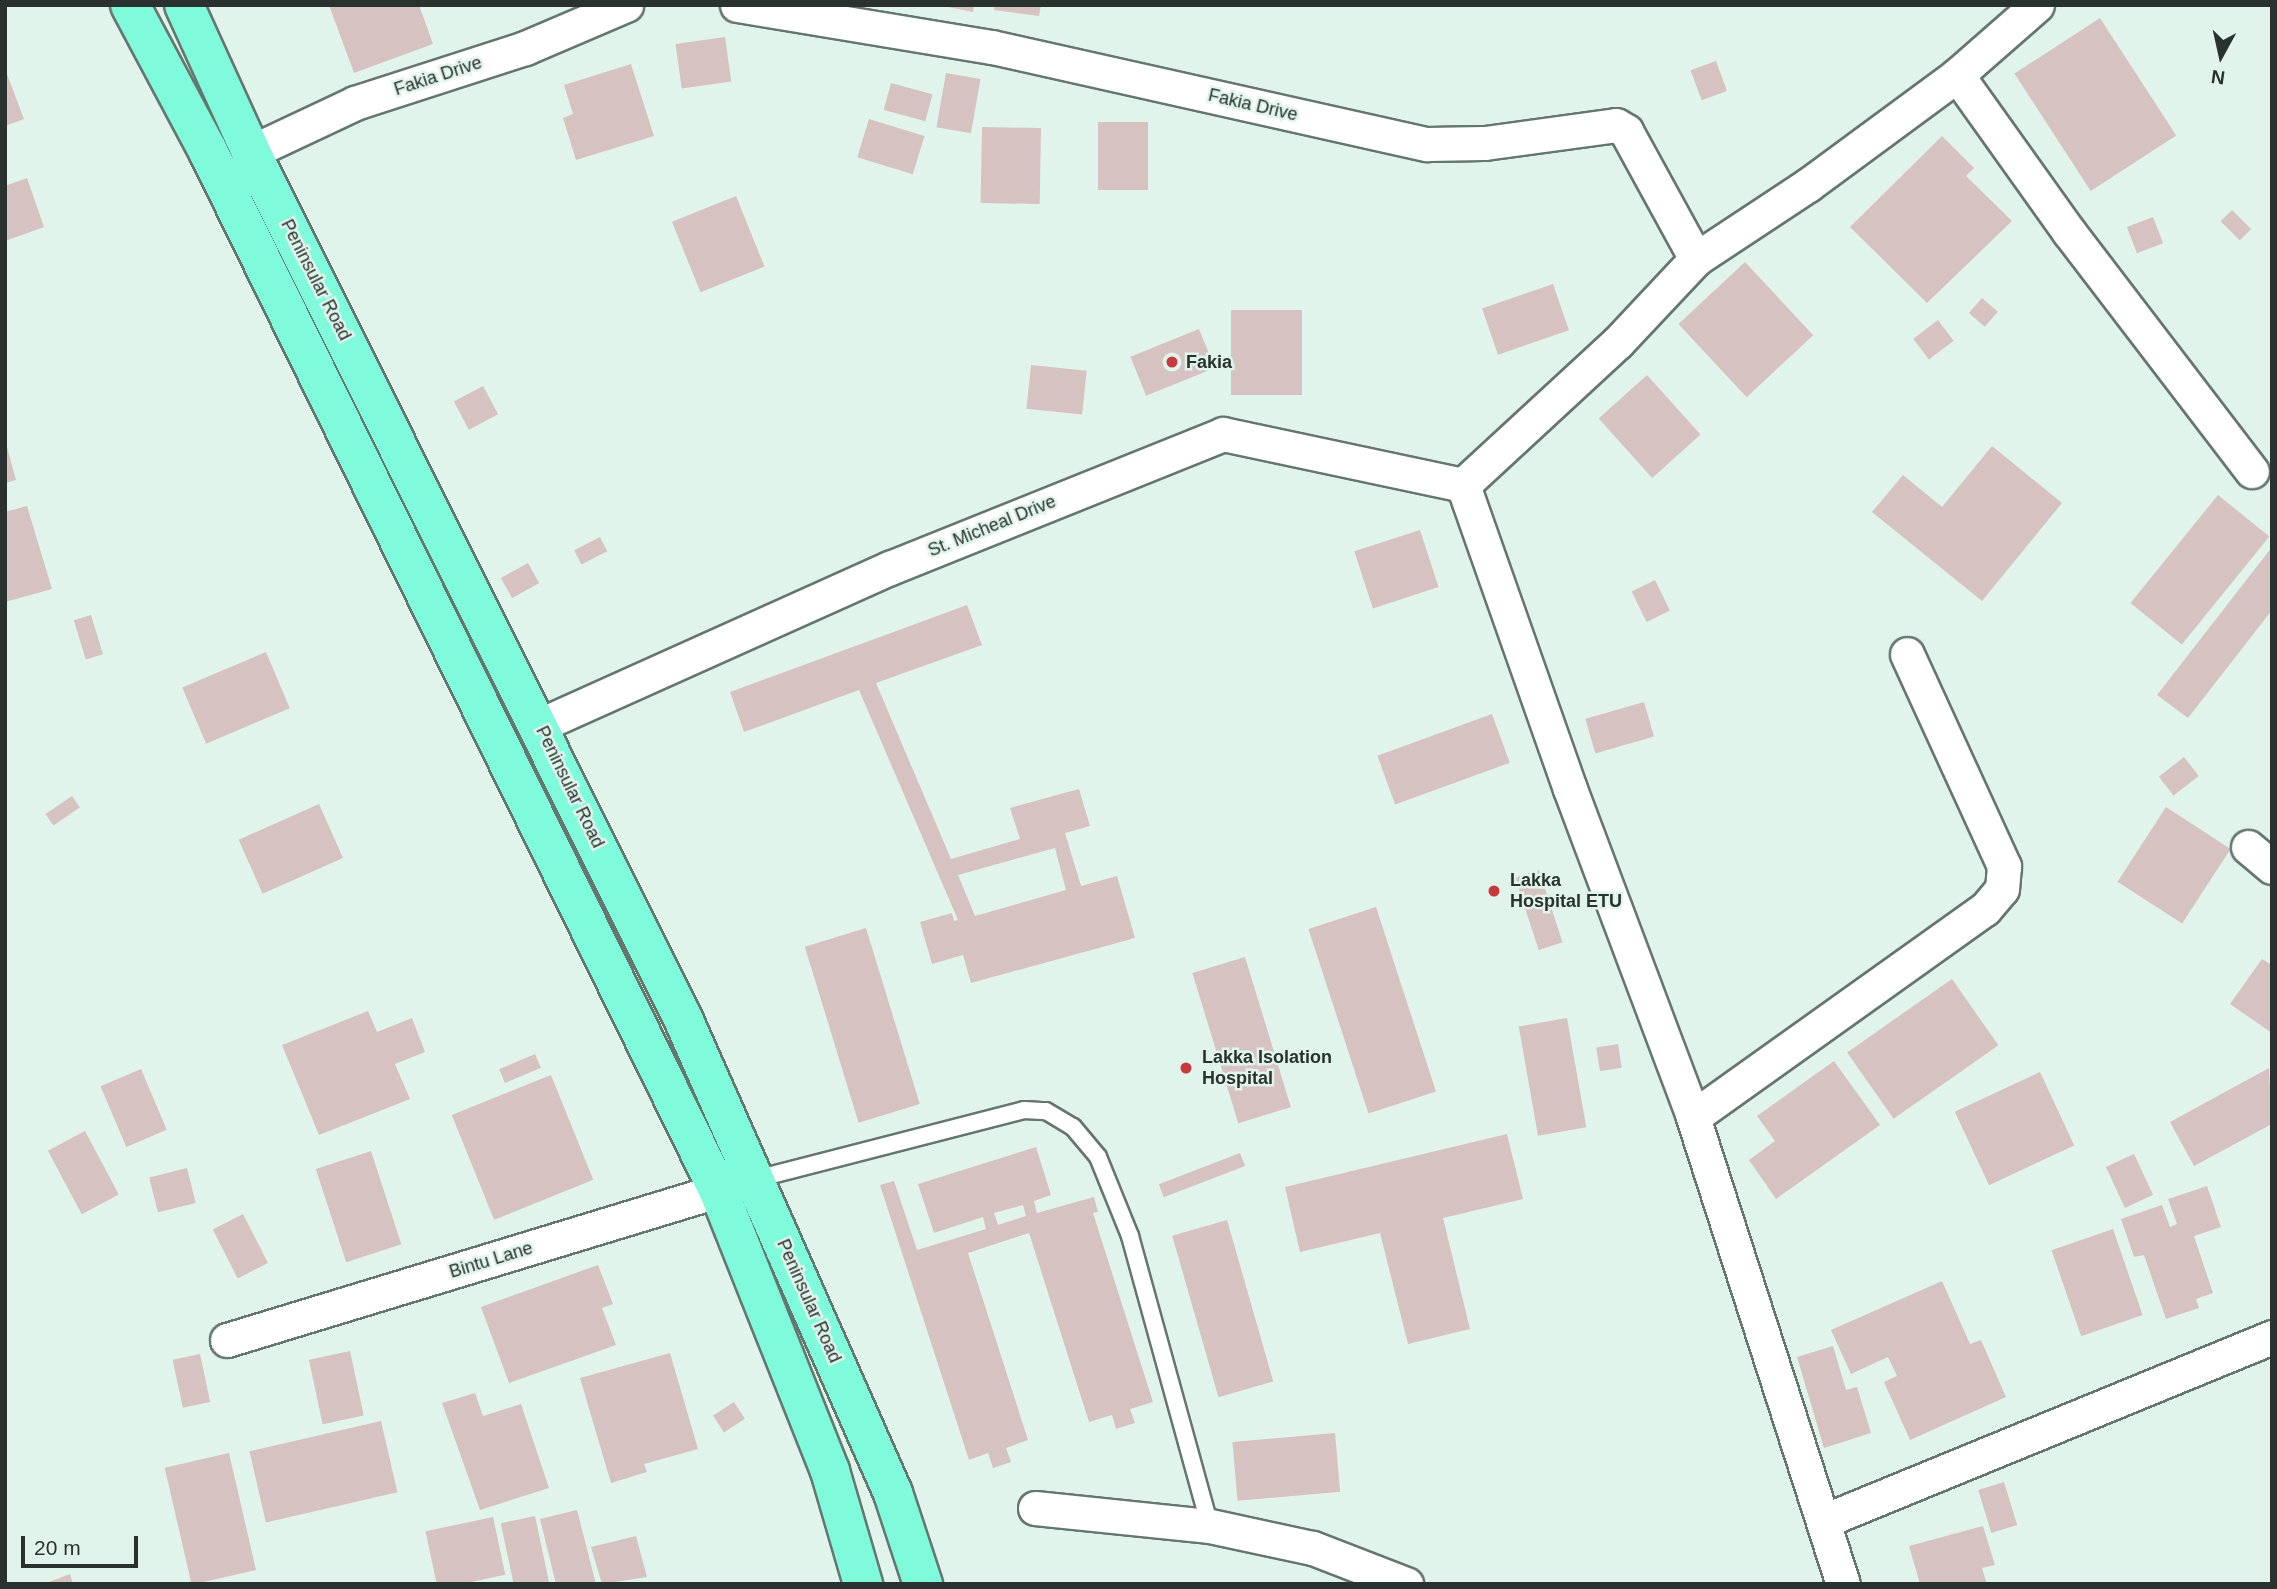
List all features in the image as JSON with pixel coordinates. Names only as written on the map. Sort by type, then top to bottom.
[{"type":"main road","points":[[130,5],[208,151],[719,1192],[830,1471],[863,1584]]},
{"type":"main road","name":"Peninsular Road","points":[[184,5],[251,152],[540,724],[755,1179],[893,1493],[923,1584]]},
{"type":"street","name":"Fakia Drive","points":[[251,152],[355,103],[525,48],[626,5]]},
{"type":"street","name":"Fakia Drive","points":[[737,5],[992,47],[1427,144],[1485,143],[1616,125],[1626,131],[1696,259]]},
{"type":"street","points":[[1843,1584],[1826,1520],[1693,1117],[1570,789],[1463,485],[1618,342],[1696,259],[1808,185],[1956,75],[2037,5]]},
{"type":"street","points":[[1956,75],[2069,232],[2252,471]]},
{"type":"street","name":"St. Micheal Drive","points":[[540,724],[890,568],[1223,434],[1254,437],[1463,485]]},
{"type":"street","points":[[1693,1117],[1984,909],[2002,890],[2004,866],[1907,654]]},
{"type":"street","name":"Bintu Lane","points":[[227,1340],[755,1179]]},
{"type":"street","points":[[1826,1520],[2272,1337]]},
{"type":"street","points":[[1035,1508],[1210,1526],[1313,1548],[1406,1584]]},
{"type":"lane","points":[[755,1179],[1024,1110],[1046,1111],[1073,1127],[1098,1157],[1130,1236],[1210,1526]]},
{"type":"building","points":[[329,5],[419,5],[433,44],[354,73]]},
{"type":"building","points":[[938,5],[974,5],[973,12]]},
{"type":"building","points":[[995,5],[1041,5],[1039,16],[994,10]]},
{"type":"building","points":[[2100,18],[2176,135],[2091,191],[2014,74]]},
{"type":"building","points":[[725,37],[731,82],[682,89],[675,44]]},
{"type":"building","points":[[1716,61],[1727,91],[1702,100],[1691,70]]},
{"type":"building","points":[[631,64],[654,136],[576,160],[563,118],[573,114],[564,85]]},
{"type":"building","points":[[5,69],[24,119],[5,126]]},
{"type":"building","points":[[946,73],[980,79],[971,133],[936,127]]},
{"type":"building","points":[[891,83],[933,94],[925,121],[884,110]]},
{"type":"building","points":[[869,119],[924,136],[913,174],[857,157]]},
{"type":"building","points":[[1098,122],[1148,122],[1148,190],[1098,190]]},
{"type":"building","points":[[982,127],[1041,128],[1040,204],[981,203]]},
{"type":"building","points":[[1942,136],[1974,168],[1966,176],[2012,221],[1927,303],[1850,227]]},
{"type":"building","points":[[27,178],[44,227],[5,241],[5,186]]},
{"type":"building","points":[[736,196],[764,266],[700,292],[672,222]]},
{"type":"building","points":[[2232,210],[2251,229],[2240,240],[2221,221]]},
{"type":"building","points":[[2153,217],[2163,243],[2137,253],[2127,227]]},
{"type":"building","points":[[1745,262],[1813,335],[1747,397],[1678,324]]},
{"type":"building","points":[[1553,284],[1569,330],[1498,355],[1482,308]]},
{"type":"building","points":[[1982,298],[1998,312],[1985,327],[1969,313]]},
{"type":"building","points":[[1231,310],[1302,310],[1302,395],[1231,395]]},
{"type":"building","points":[[1938,320],[1954,341],[1929,359],[1913,339]]},
{"type":"building","name":"Fakia","points":[[1199,329],[1215,368],[1146,396],[1130,357]]},
{"type":"building","points":[[1031,365],[1087,371],[1082,415],[1026,409]]},
{"type":"building","points":[[1647,375],[1701,434],[1652,478],[1599,418]]},
{"type":"building","points":[[483,386],[498,414],[469,430],[454,401]]},
{"type":"building","points":[[5,440],[16,480],[5,483]]},
{"type":"building","points":[[1992,446],[2062,503],[1982,601],[1872,512],[1903,475],[1942,507]]},
{"type":"building","points":[[2218,495],[2269,537],[2182,645],[2131,603]]},
{"type":"building","points":[[27,506],[52,589],[5,602],[5,512]]},
{"type":"building","points":[[1420,530],[1439,587],[1373,608],[1354,551]]},
{"type":"building","points":[[600,537],[607,551],[581,564],[574,550]]},
{"type":"building","points":[[2272,547],[2272,610],[2188,718],[2157,695]]},
{"type":"building","points":[[528,563],[539,583],[512,598],[501,578]]},
{"type":"building","points":[[1655,580],[1670,611],[1647,622],[1632,591]]},
{"type":"building","points":[[967,605],[982,645],[876,683],[951,859],[1020,839],[1010,808],[1079,789],[1090,826],[1065,833],[1081,886],[1117,876],[1135,938],[971,983],[963,955],[932,964],[920,922],[952,913],[954,921],[958,920],[859,690],[744,732],[730,692]],"holes":[[[1055,848],[1066,890],[975,916],[958,875]]]},
{"type":"building","points":[[91,615],[103,654],[86,659],[74,620]]},
{"type":"building","points":[[266,652],[290,708],[206,744],[182,688]]},
{"type":"building","points":[[1644,702],[1654,737],[1595,753],[1585,719]]},
{"type":"building","points":[[1492,714],[1510,763],[1395,805],[1377,756]]},
{"type":"building","points":[[2184,757],[2199,776],[2174,796],[2159,777]]},
{"type":"building","points":[[72,796],[80,808],[53,826],[45,814]]},
{"type":"building","points":[[319,804],[343,858],[263,894],[239,840]]},
{"type":"building","points":[[2166,807],[2231,849],[2182,924],[2118,882]]},
{"type":"building","points":[[1539,870],[1562,942],[1539,950],[1515,878]]},
{"type":"building","points":[[1376,907],[1436,1092],[1368,1113],[1308,929]]},
{"type":"building","points":[[866,928],[920,1104],[859,1123],[805,947]]},
{"type":"building","points":[[1245,957],[1291,1107],[1238,1123],[1192,973]]},
{"type":"building","points":[[2262,959],[2272,965],[2272,1033],[2230,1004]]},
{"type":"building","points":[[1952,979],[1998,1045],[1894,1119],[1847,1052]]},
{"type":"building","points":[[368,1011],[377,1032],[412,1018],[425,1052],[395,1064],[410,1099],[319,1135],[282,1045]]},
{"type":"building","points":[[1567,1018],[1586,1127],[1538,1136],[1519,1027]]},
{"type":"building","points":[[1618,1044],[1622,1068],[1600,1071],[1596,1047]]},
{"type":"building","points":[[535,1054],[541,1068],[505,1083],[499,1069]]},
{"type":"building","points":[[1834,1061],[1880,1125],[1776,1199],[1749,1160],[1775,1141],[1757,1116]]},
{"type":"building","points":[[2269,1068],[2272,1124],[2194,1166],[2170,1122]]},
{"type":"building","points":[[141,1069],[167,1130],[126,1147],[100,1086]]},
{"type":"building","points":[[2040,1072],[2074,1145],[1989,1185],[1955,1112]]},
{"type":"building","points":[[551,1075],[593,1180],[494,1220],[452,1115]]},
{"type":"building","points":[[85,1131],[119,1195],[82,1214],[48,1151]]},
{"type":"building","points":[[1507,1134],[1523,1199],[1443,1218],[1470,1329],[1408,1344],[1380,1233],[1300,1252],[1285,1187]]},
{"type":"building","points":[[1036,1147],[1051,1195],[1034,1201],[1037,1213],[1094,1197],[1098,1212],[1093,1213],[1153,1402],[1130,1409],[1135,1423],[1116,1429],[1112,1415],[1089,1422],[1029,1233],[968,1253],[1028,1440],[1006,1448],[1011,1462],[993,1468],[988,1453],[969,1460],[880,1185],[894,1181],[917,1250],[986,1229],[983,1217],[934,1233],[918,1184]],"holes":[[[1023,1205],[1026,1216],[998,1225],[994,1213]]]},
{"type":"building","points":[[371,1151],[401,1244],[346,1262],[316,1169]]},
{"type":"building","points":[[1240,1153],[1245,1166],[1164,1197],[1159,1184]]},
{"type":"building","points":[[2134,1154],[2153,1195],[2125,1208],[2106,1167]]},
{"type":"building","points":[[187,1168],[196,1203],[158,1212],[149,1177]]},
{"type":"building","points":[[2207,1186],[2221,1227],[2194,1236],[2213,1293],[2196,1299],[2199,1308],[2166,1319],[2144,1255],[2134,1257],[2121,1219],[2162,1205],[2170,1227],[2177,1224],[2168,1199]]},
{"type":"building","points":[[243,1214],[268,1263],[238,1278],[213,1229]]},
{"type":"building","points":[[1227,1220],[1273,1381],[1219,1397],[1172,1236]]},
{"type":"building","points":[[2113,1229],[2143,1315],[2081,1336],[2052,1250]]},
{"type":"building","points":[[598,1265],[613,1304],[602,1308],[616,1345],[509,1383],[481,1307]]},
{"type":"building","points":[[1942,1281],[1970,1344],[1981,1340],[2006,1397],[1910,1440],[1884,1382],[1897,1376],[1888,1357],[1851,1374],[1831,1330]]},
{"type":"building","points":[[1833,1346],[1846,1390],[1857,1387],[1871,1433],[1824,1448],[1797,1357]]},
{"type":"building","points":[[350,1351],[364,1416],[323,1424],[309,1360]]},
{"type":"building","points":[[670,1353],[698,1449],[644,1464],[647,1472],[611,1483],[580,1378]]},
{"type":"building","points":[[200,1354],[210,1402],[183,1408],[173,1360]]},
{"type":"building","points":[[475,1393],[483,1416],[521,1404],[549,1488],[480,1510],[442,1403]]},
{"type":"building","points":[[734,1402],[745,1419],[724,1432],[713,1416]]},
{"type":"building","points":[[381,1421],[397,1492],[266,1522],[249,1451]]},
{"type":"building","points":[[1335,1433],[1340,1492],[1238,1501],[1232,1442]]},
{"type":"building","points":[[229,1453],[256,1570],[192,1584],[165,1468]]},
{"type":"building","points":[[2004,1482],[2017,1525],[1991,1533],[1978,1490]]},
{"type":"building","points":[[577,1510],[596,1584],[556,1584],[540,1519]]},
{"type":"building","points":[[535,1516],[549,1584],[514,1584],[501,1523]]},
{"type":"building","points":[[493,1517],[505,1575],[462,1584],[437,1584],[426,1531]]},
{"type":"building","points":[[1983,1526],[1995,1565],[1982,1568],[1987,1584],[1920,1584],[1909,1546]]},
{"type":"building","points":[[636,1536],[647,1577],[602,1584],[591,1547]]},
{"type":"building","points":[[70,1574],[73,1584],[44,1584]]},
{"type":"place","name":"Fakia","points":[[1172,362]]},
{"type":"place","name":"Lakka Hospital ETU","points":[[1494,891]]},
{"type":"place","name":"Lakka Isolation Hospital","points":[[1186,1068]]}]
